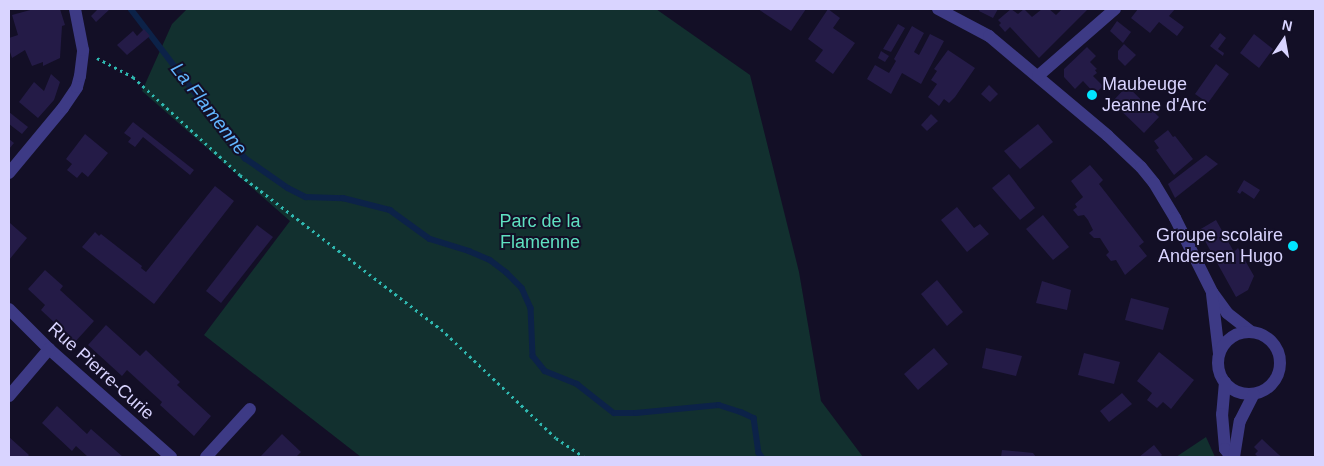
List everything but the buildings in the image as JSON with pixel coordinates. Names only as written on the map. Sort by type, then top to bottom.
[{"type":"street","points":[[9,173],[72,95],[80,76],[83,50],[75,9]]},
{"type":"street","points":[[938,9],[989,36],[1038,76],[1141,167],[1154,183],[1175,218],[1212,292],[1227,313],[1251,332]]},
{"type":"street","points":[[1038,76],[1115,9]]},
{"type":"street","points":[[1212,292],[1220,354],[1220,373],[1225,382],[1240,392],[1254,394],[1267,388],[1274,381],[1280,362],[1273,343],[1258,333],[1251,332],[1238,334],[1230,339],[1220,354]]},
{"type":"street","name":"Rue Pierre-Curie","points":[[9,309],[49,349],[171,457]]},
{"type":"street","points":[[9,396],[49,349]]},
{"type":"street","points":[[1225,382],[1222,414],[1225,449],[1233,457]]},
{"type":"street","points":[[1233,457],[1240,421],[1254,394]]},
{"type":"street","points":[[206,457],[250,409]]},
{"type":"path","points":[[83,50],[133,77],[240,175],[441,329],[556,438],[584,457]]},
{"type":"green space","name":"Parc de la Flamenne","points":[[187,9],[656,9],[750,75],[799,272],[821,401],[863,457],[361,457],[204,335],[290,221],[142,91],[172,24]]},
{"type":"green space","points":[[1206,437],[1215,457],[1176,457]]},
{"type":"waterway","name":"La Flamenne","points":[[131,9],[245,158],[288,188],[306,197],[343,198],[390,210],[430,239],[469,251],[490,260],[507,273],[522,288],[531,308],[533,356],[545,371],[577,384],[614,413],[636,413],[719,405],[741,412],[754,418],[759,453],[762,457]]},
{"type":"place","name":"Maubeuge Jeanne d'Arc","points":[[1092,95]]},
{"type":"place","name":"Groupe scolaire Andersen Hugo","points":[[1293,246]]}]
